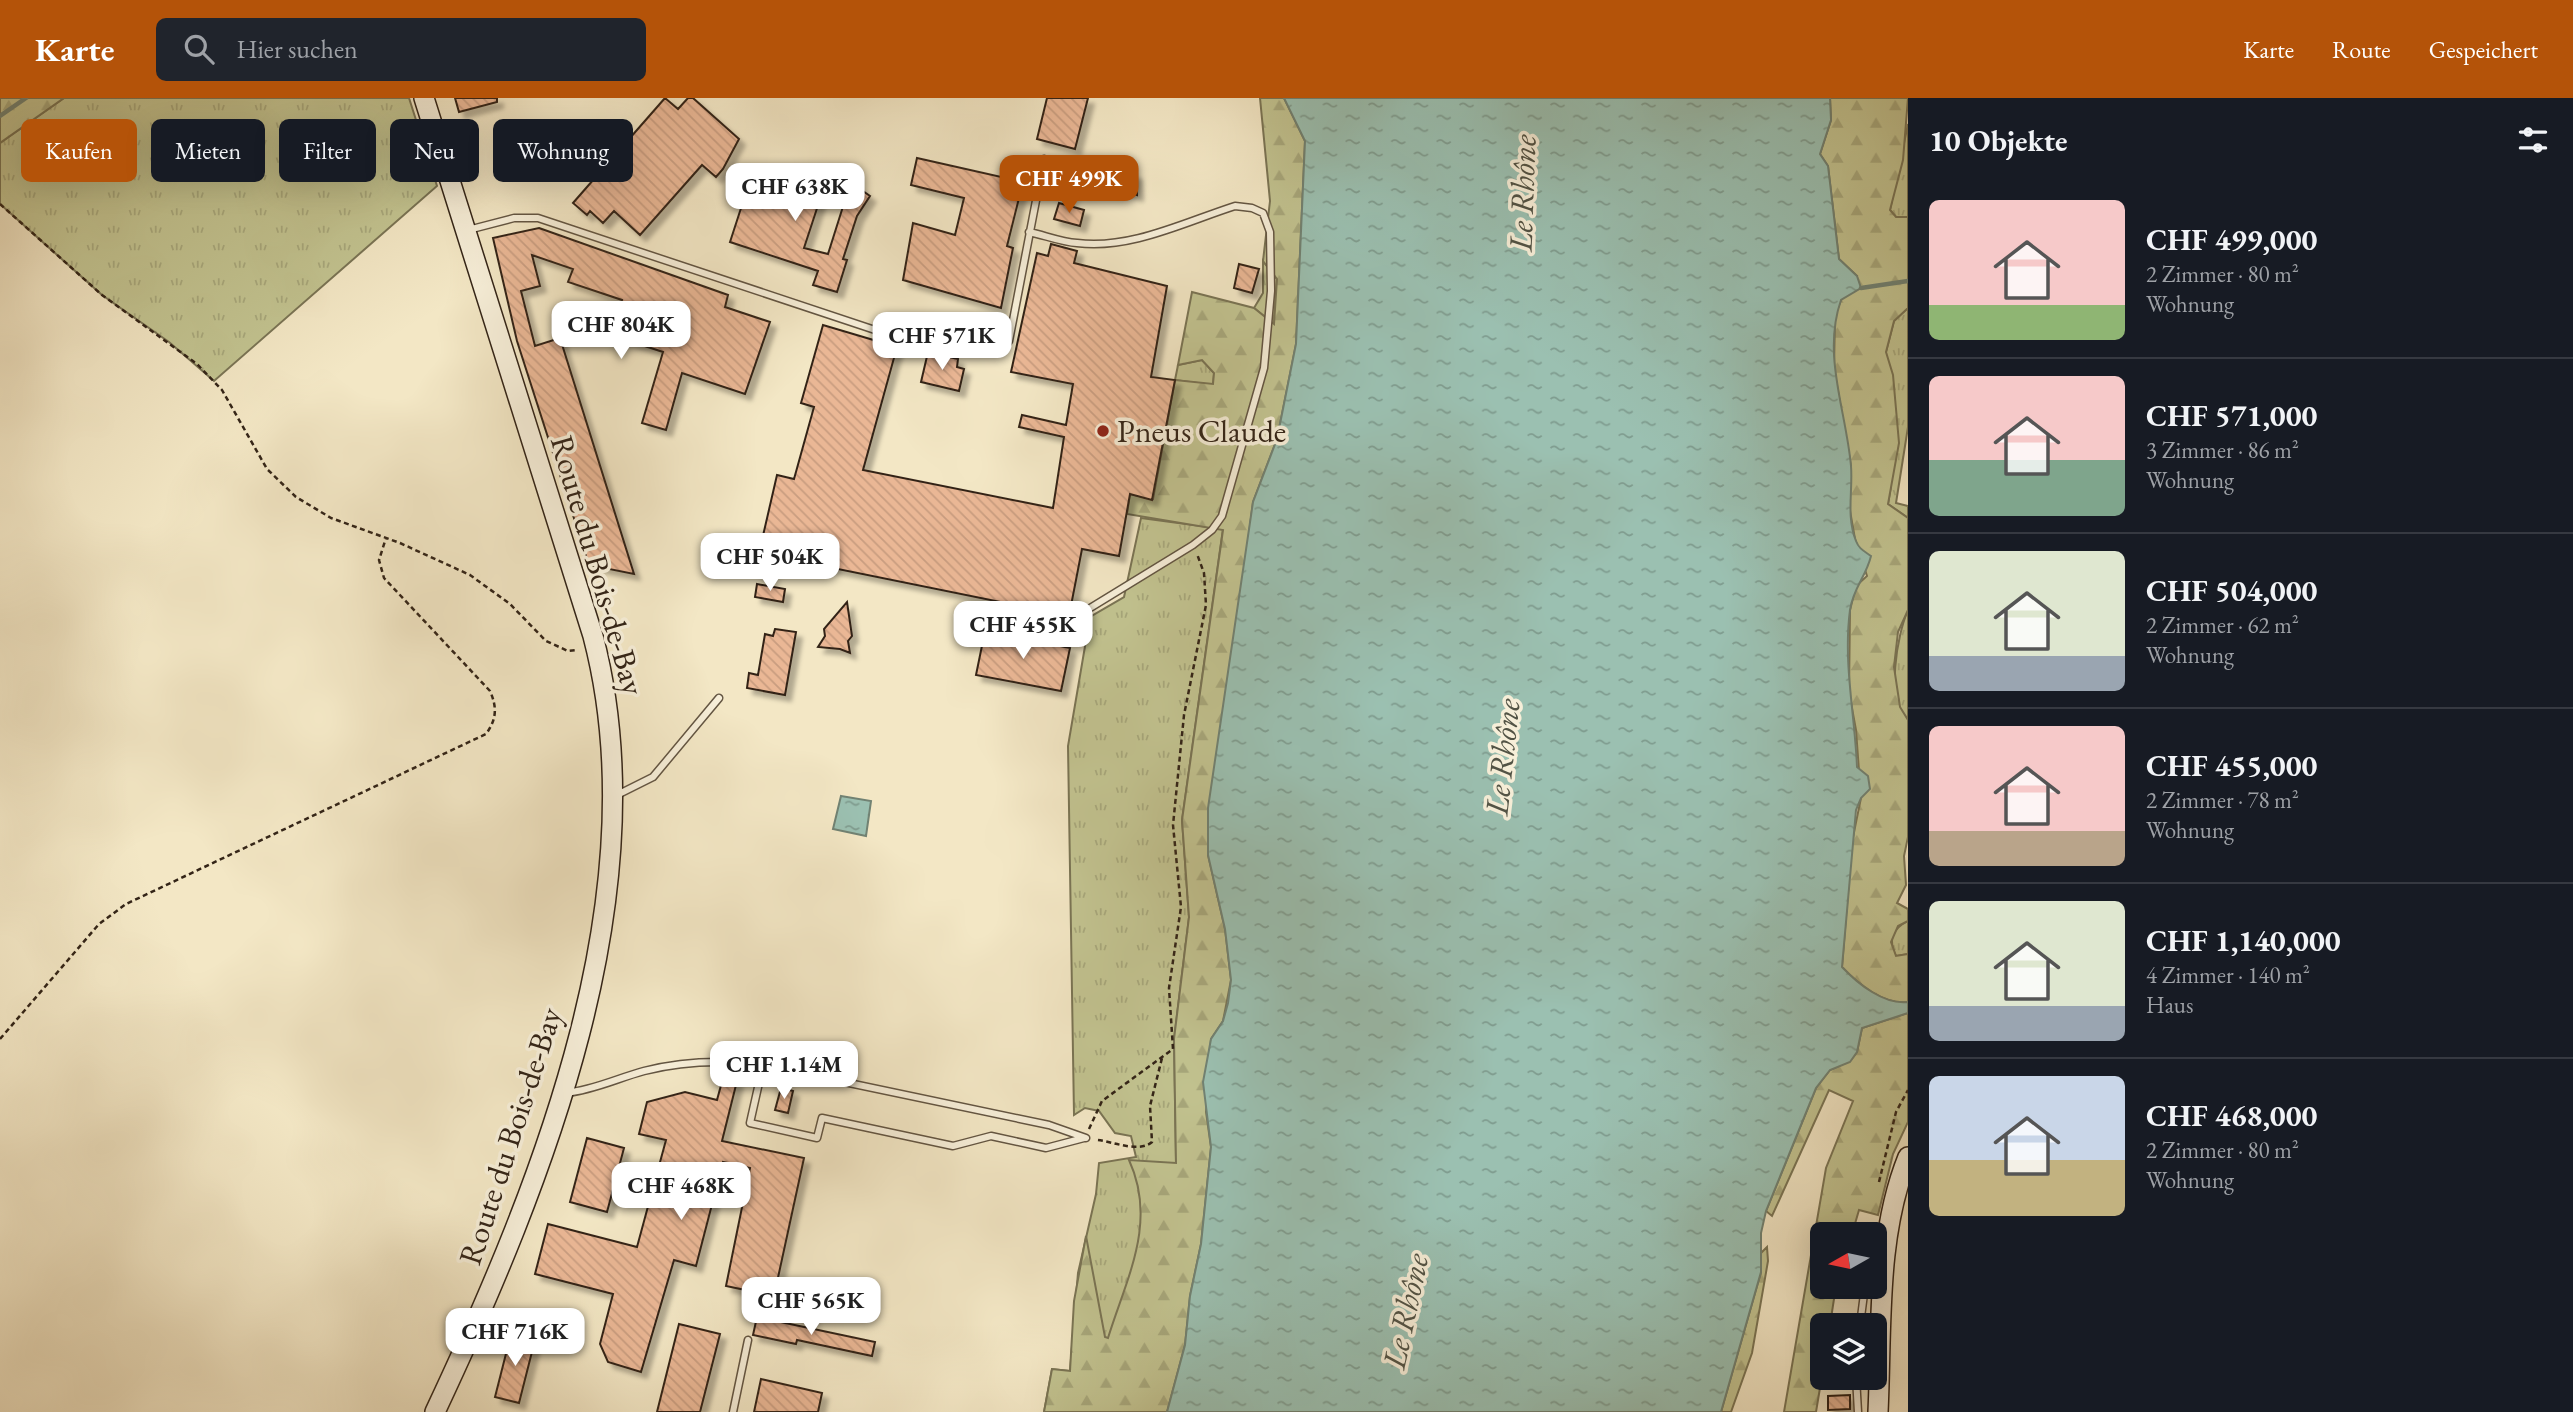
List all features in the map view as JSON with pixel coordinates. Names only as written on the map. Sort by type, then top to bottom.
[{"type":"main road","name":"Route du Bois-de-Bay","points":[[424,98],[596,647],[608,701],[615,796],[605,907],[561,1094],[504,1259],[435,1412]]},
{"type":"main road","points":[[1878,1412],[1885,1251],[1891,1210],[1908,1157]]},
{"type":"lane","points":[[466,231],[514,218],[538,218],[878,331],[989,353],[1004,348],[1009,341],[1044,159]]},
{"type":"lane","points":[[1029,232],[1076,243],[1108,244],[1133,239],[1235,206],[1252,208],[1262,213],[1271,241],[1271,291],[1264,368],[1228,500],[1212,530],[1193,545],[1082,613]]},
{"type":"lane","points":[[615,796],[653,777],[719,698]]},
{"type":"lane","points":[[561,1094],[598,1087],[660,1067],[725,1060],[764,1065],[1049,1125],[1086,1138]]},
{"type":"lane","points":[[764,1065],[750,1123],[817,1138],[822,1118],[953,1146],[991,1136],[1046,1148],[1086,1138]]},
{"type":"lane","points":[[733,1412],[748,1340]]},
{"type":"lane","points":[[1857,1390],[1858,1412]]},
{"type":"path","points":[[0,204],[102,295],[169,342],[214,381],[234,409],[257,456],[296,497],[331,518],[386,538],[470,575],[510,604],[545,641],[559,649],[568,651],[596,647]]},
{"type":"path","points":[[0,1039],[99,924],[126,904],[486,734],[495,717],[496,707],[490,691],[384,578],[379,560],[386,538]]},
{"type":"path","points":[[1163,1058],[1150,1106],[1153,1140],[1149,1146],[1086,1138],[1096,1109],[1102,1101],[1172,1049],[1169,988],[1181,907],[1173,825],[1189,686],[1206,605],[1204,573],[1193,545]]},
{"type":"path","points":[[1878,1191],[1891,1127],[1908,1090]]},
{"type":"green space","points":[[0,98],[64,98],[34,119],[21,119],[21,128],[0,143]]},
{"type":"green space","points":[[64,98],[409,98],[416,119],[390,119],[390,182],[436,182],[437,186],[214,381],[169,342],[102,295],[0,204],[0,143],[21,128],[21,182],[137,182],[137,119],[34,119]]},
{"type":"green space","points":[[1260,98],[1284,98],[1305,141],[1296,344],[1277,439],[1253,502],[1208,855],[1225,929],[1231,980],[1223,1021],[1211,1039],[1206,1112],[1211,1147],[1201,1244],[1190,1296],[1185,1345],[1167,1412],[1044,1412],[1052,1369],[1070,1371],[1074,1301],[1086,1236],[1105,1337],[1108,1338],[1130,1272],[1140,1228],[1137,1183],[1129,1160],[1176,1163],[1174,1039],[1189,917],[1182,820],[1223,530],[1127,514],[1130,494],[1153,499],[1175,380],[1213,384],[1214,373],[1202,360],[1178,365],[1192,292],[1254,308],[1274,324],[1277,279],[1263,261],[1270,201]]},
{"type":"green space","points":[[1830,98],[1908,98],[1903,160],[1890,210],[1896,217],[1908,217],[1908,308],[1894,321],[1886,352],[1893,375],[1899,443],[1888,504],[1908,518],[1908,610],[1898,632],[1894,667],[1900,707],[1908,720],[1908,837],[1904,856],[1906,885],[1897,903],[1908,909],[1908,921],[1898,926],[1891,942],[1896,956],[1908,954],[1908,1002],[1881,997],[1842,967],[1852,842],[1861,798],[1856,730],[1849,692],[1850,610],[1856,586],[1867,576],[1855,539],[1849,505],[1851,466],[1834,368],[1835,316],[1841,300],[1857,276],[1839,259],[1828,166],[1820,154],[1831,120]]},
{"type":"green space","points":[[1908,124],[1908,217],[1896,217],[1890,210]]},
{"type":"green space","points":[[1263,261],[1277,279],[1274,325],[1254,308],[1263,293]]},
{"type":"green space","points":[[1908,308],[1908,427],[1896,503],[1908,506],[1908,518],[1888,504],[1891,486],[1886,352],[1894,321]]},
{"type":"green space","points":[[1202,360],[1214,373],[1213,385],[1175,380],[1178,365]]},
{"type":"green space","points":[[1141,518],[1223,529],[1182,820],[1189,917],[1174,1039],[1176,1163],[1138,1386],[1044,1412],[1052,1369],[1070,1371],[1078,1273],[1096,1194],[1099,1163],[1136,1157],[1131,1136],[1115,1133],[1099,1111],[1085,1108],[1074,1115],[1068,746],[1090,617],[1124,597]]},
{"type":"green space","points":[[1908,610],[1908,720],[1901,711],[1897,698],[1895,667],[1900,635]]},
{"type":"green space","points":[[1908,921],[1908,954],[1896,956],[1892,945],[1893,936],[1898,928]]},
{"type":"green space","points":[[1908,1013],[1908,1122],[1893,1154],[1878,1215],[1859,1210],[1856,1222],[1817,1222],[1826,1168],[1853,1101],[1829,1090],[1772,1216],[1766,1211],[1816,1088],[1830,1070],[1850,1061],[1857,1052],[1862,1028]]},
{"type":"green space","points":[[1767,1247],[1768,1261],[1752,1353],[1731,1412],[1721,1412],[1761,1272],[1761,1253]]},
{"type":"green space","points":[[1810,1261],[1810,1299],[1834,1299],[1832,1313],[1810,1313],[1810,1390],[1820,1390],[1816,1412],[1784,1412]]},
{"type":"water","name":"Le Rhône","points":[[1284,98],[1830,98],[1831,120],[1820,154],[1828,166],[1839,259],[1857,276],[1861,288],[1841,300],[1836,321],[1834,362],[1851,466],[1853,532],[1862,550],[1871,556],[1852,602],[1848,630],[1857,767],[1868,776],[1870,789],[1861,798],[1856,810],[1842,967],[1881,997],[1908,1002],[1908,1013],[1862,1028],[1857,1052],[1850,1062],[1830,1070],[1816,1088],[1766,1211],[1761,1233],[1761,1272],[1721,1412],[1167,1412],[1185,1345],[1190,1296],[1201,1244],[1211,1147],[1203,1082],[1211,1039],[1223,1021],[1231,980],[1225,929],[1208,855],[1208,808],[1253,502],[1277,439],[1296,344],[1305,141]]},
{"type":"water","points":[[841,796],[871,801],[866,836],[833,829]]},
{"type":"building","points":[[455,98],[497,98],[497,102],[459,112]]},
{"type":"building","points":[[665,98],[678,109],[688,98],[693,98],[739,139],[716,177],[702,165],[640,235],[614,211],[603,223],[590,211],[587,215],[573,203],[591,182],[633,182],[633,135]]},
{"type":"building","points":[[1047,98],[1088,98],[1075,149],[1037,139]]},
{"type":"building","points":[[917,158],[1023,182],[1007,246],[1013,248],[1001,308],[903,280],[913,223],[955,235],[964,198],[911,185]]},
{"type":"building","points":[[1076,158],[1136,174],[1137,195],[1073,172]]},
{"type":"building","points":[[755,165],[824,187],[804,248],[828,254],[846,197],[836,190],[844,178],[870,196],[857,216],[843,259],[847,260],[837,292],[813,285],[818,271],[730,242]]},
{"type":"building","points":[[1059,203],[1084,210],[1080,226],[1054,219]]},
{"type":"building","points":[[539,228],[728,295],[725,307],[770,322],[745,394],[682,373],[666,430],[642,423],[663,352],[611,335],[622,300],[568,282],[573,269],[532,255],[540,286],[521,291],[535,346],[560,338],[634,574],[589,565],[517,341],[493,238]]},
{"type":"building","points":[[1051,244],[1077,251],[1074,263],[1167,286],[1151,377],[1175,380],[1152,500],[1130,494],[1119,556],[1082,549],[1069,616],[759,553],[777,475],[794,479],[814,407],[801,403],[823,325],[897,347],[863,470],[1053,508],[1064,437],[1019,427],[1022,415],[1066,425],[1073,384],[1011,372],[1037,253],[1048,256]]},
{"type":"building","points":[[1239,264],[1259,269],[1252,293],[1234,288]]},
{"type":"building","points":[[928,352],[958,359],[957,367],[964,369],[959,391],[921,382]]},
{"type":"building","points":[[757,584],[785,589],[783,602],[755,597]]},
{"type":"building","points":[[847,602],[852,636],[848,641],[850,653],[818,647],[825,636],[824,629]]},
{"type":"building","points":[[775,629],[796,632],[785,695],[747,688],[749,673],[758,675],[765,634],[773,636]]},
{"type":"building","points":[[985,631],[1070,648],[1061,691],[976,675]]},
{"type":"building","points":[[723,1078],[737,1081],[722,1141],[804,1158],[774,1296],[726,1286],[750,1168],[723,1162],[696,1266],[674,1260],[641,1372],[608,1362],[600,1344],[613,1294],[535,1274],[548,1224],[637,1247],[666,1140],[639,1134],[647,1102],[685,1092],[717,1100]]},
{"type":"building","points":[[781,1088],[793,1091],[788,1113],[775,1110]]},
{"type":"building","points":[[587,1138],[624,1148],[607,1212],[570,1202]]},
{"type":"building","points":[[757,1317],[875,1342],[872,1356],[797,1340],[796,1344],[753,1335]]},
{"type":"building","points":[[679,1324],[720,1334],[700,1412],[657,1412]]},
{"type":"building","points":[[511,1334],[535,1340],[519,1403],[495,1397]]},
{"type":"building","points":[[761,1379],[822,1393],[818,1412],[754,1412]]},
{"type":"building","points":[[1850,1395],[1850,1409],[1828,1410],[1828,1396]]},
{"type":"waterway","points":[[0,116],[26,98]]},
{"type":"waterway","points":[[1861,288],[1908,281]]},
{"type":"place","name":"Pneus Claude","points":[[1103,431]]}]
